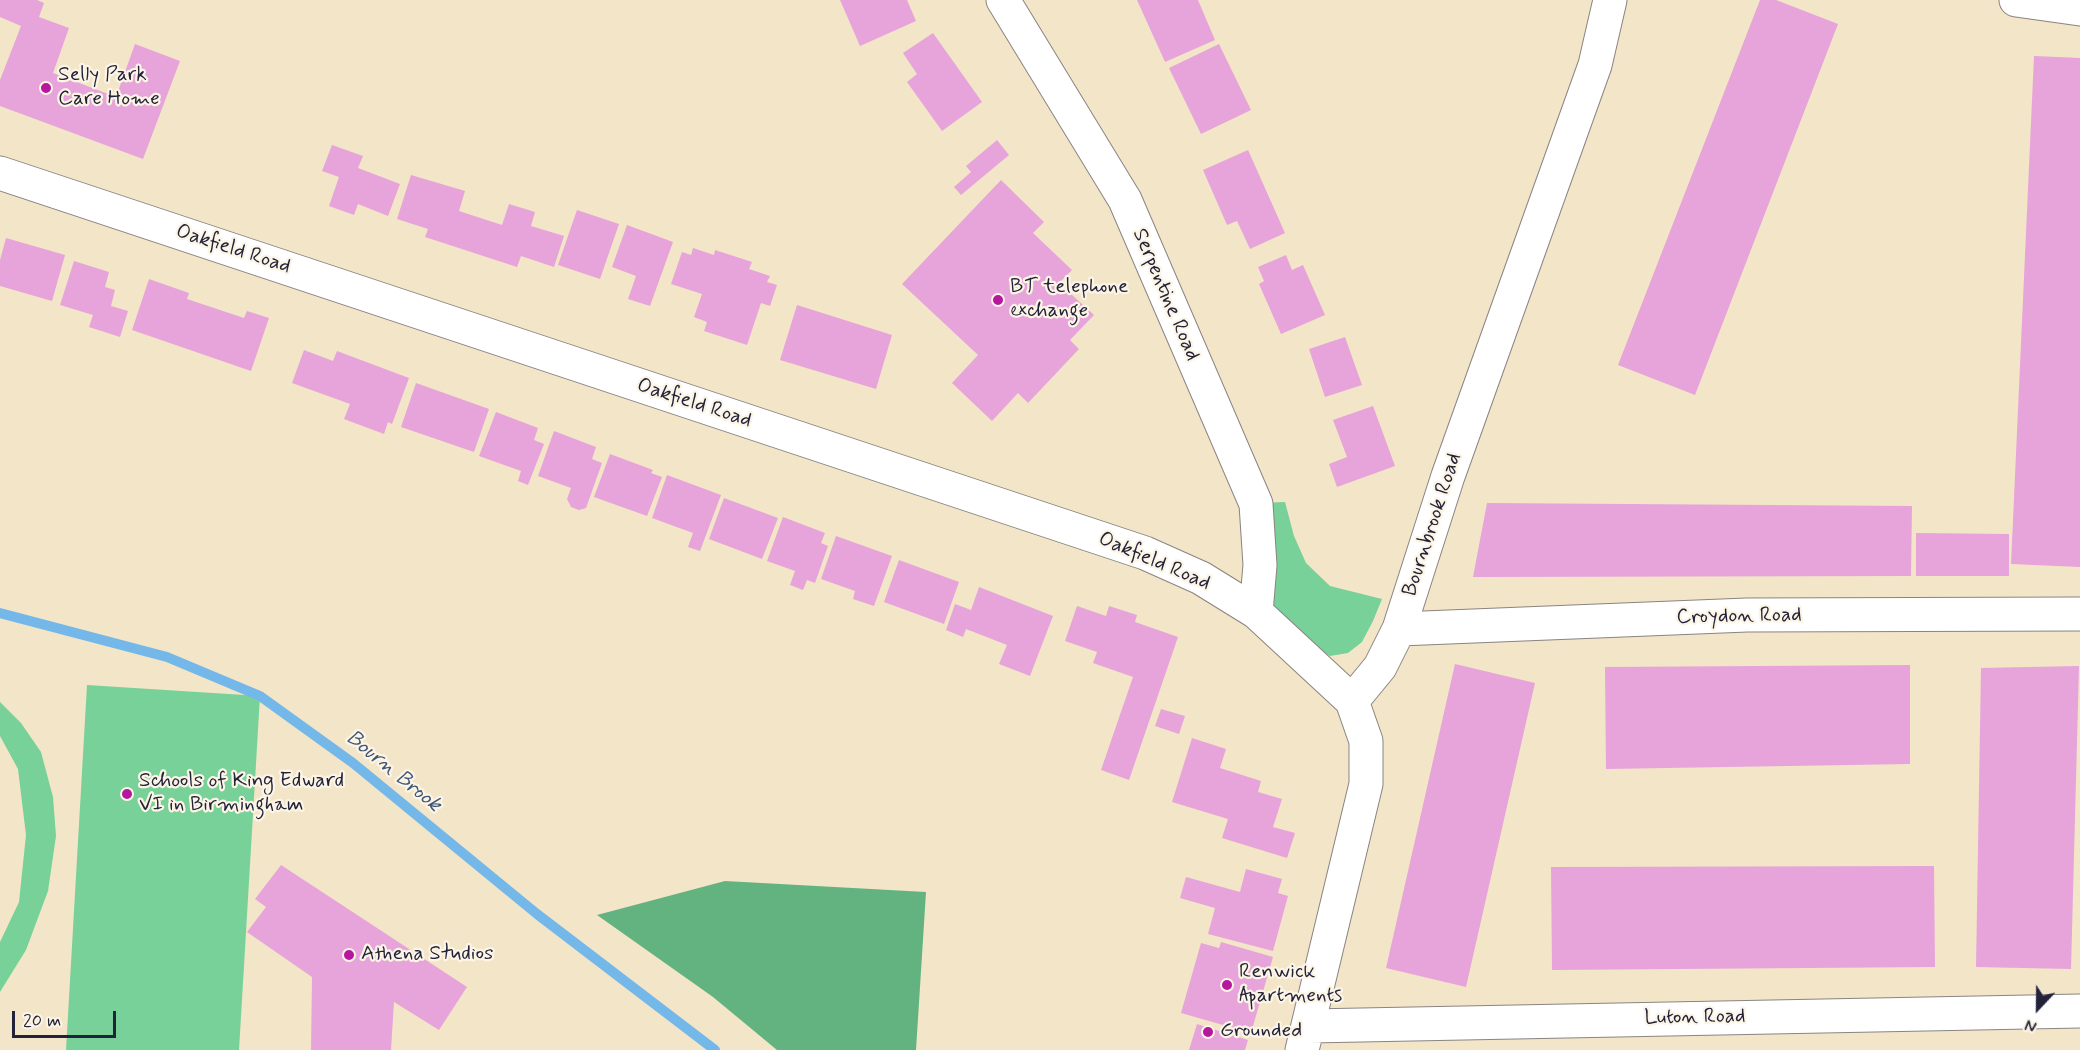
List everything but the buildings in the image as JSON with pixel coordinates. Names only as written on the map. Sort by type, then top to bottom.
[{"type":"street","name":"Serpentine Road","points":[[1003,0],[1125,200],[1256,504],[1260,565],[1256,612]]},
{"type":"street","name":"Bournbrook Road","points":[[1352,701],[1380,667],[1399,629],[1448,476],[1594,65],[1610,0]]},
{"type":"street","points":[[2016,0],[2080,9]]},
{"type":"street","name":"Oakfield Road","points":[[0,173],[1145,554],[1201,578],[1256,612],[1352,701]]},
{"type":"street","name":"Croydon Road","points":[[1399,629],[1747,615],[2080,614]]},
{"type":"street","points":[[1306,1038],[1366,784],[1366,741],[1352,701]]},
{"type":"street","name":"Luton Road","points":[[1306,1038],[2080,1011]]},
{"type":"green space","points":[[1285,502],[1294,536],[1306,563],[1330,586],[1382,599],[1362,642],[1348,653],[1330,656],[1286,631],[1272,614],[1261,503]]},
{"type":"green space","name":"Schools of King Edward VI in Birmingham","points":[[87,685],[260,696],[239,1050],[66,1050]]},
{"type":"green space","points":[[0,702],[21,723],[41,752],[53,797],[56,836],[48,891],[26,950],[0,992],[0,942],[19,902],[26,835],[18,769],[0,736]]},
{"type":"green space","points":[[725,881],[926,892],[916,1050],[777,1050],[713,997],[597,915]]},
{"type":"waterway","name":"Bourn Brook","points":[[0,613],[167,657],[260,696],[353,763],[537,914],[715,1050]]},
{"type":"place","name":"Selly Park Care Home","points":[[46,88]]},
{"type":"place","name":"BT telephone exchange","points":[[998,300]]},
{"type":"place","name":"Schools of King Edward VI in Birmingham","points":[[127,794]]},
{"type":"place","name":"Athena Studios","points":[[349,955]]},
{"type":"place","name":"Renwick Apartments","points":[[1227,985]]},
{"type":"place","name":"Grounded","points":[[1208,1032]]}]
